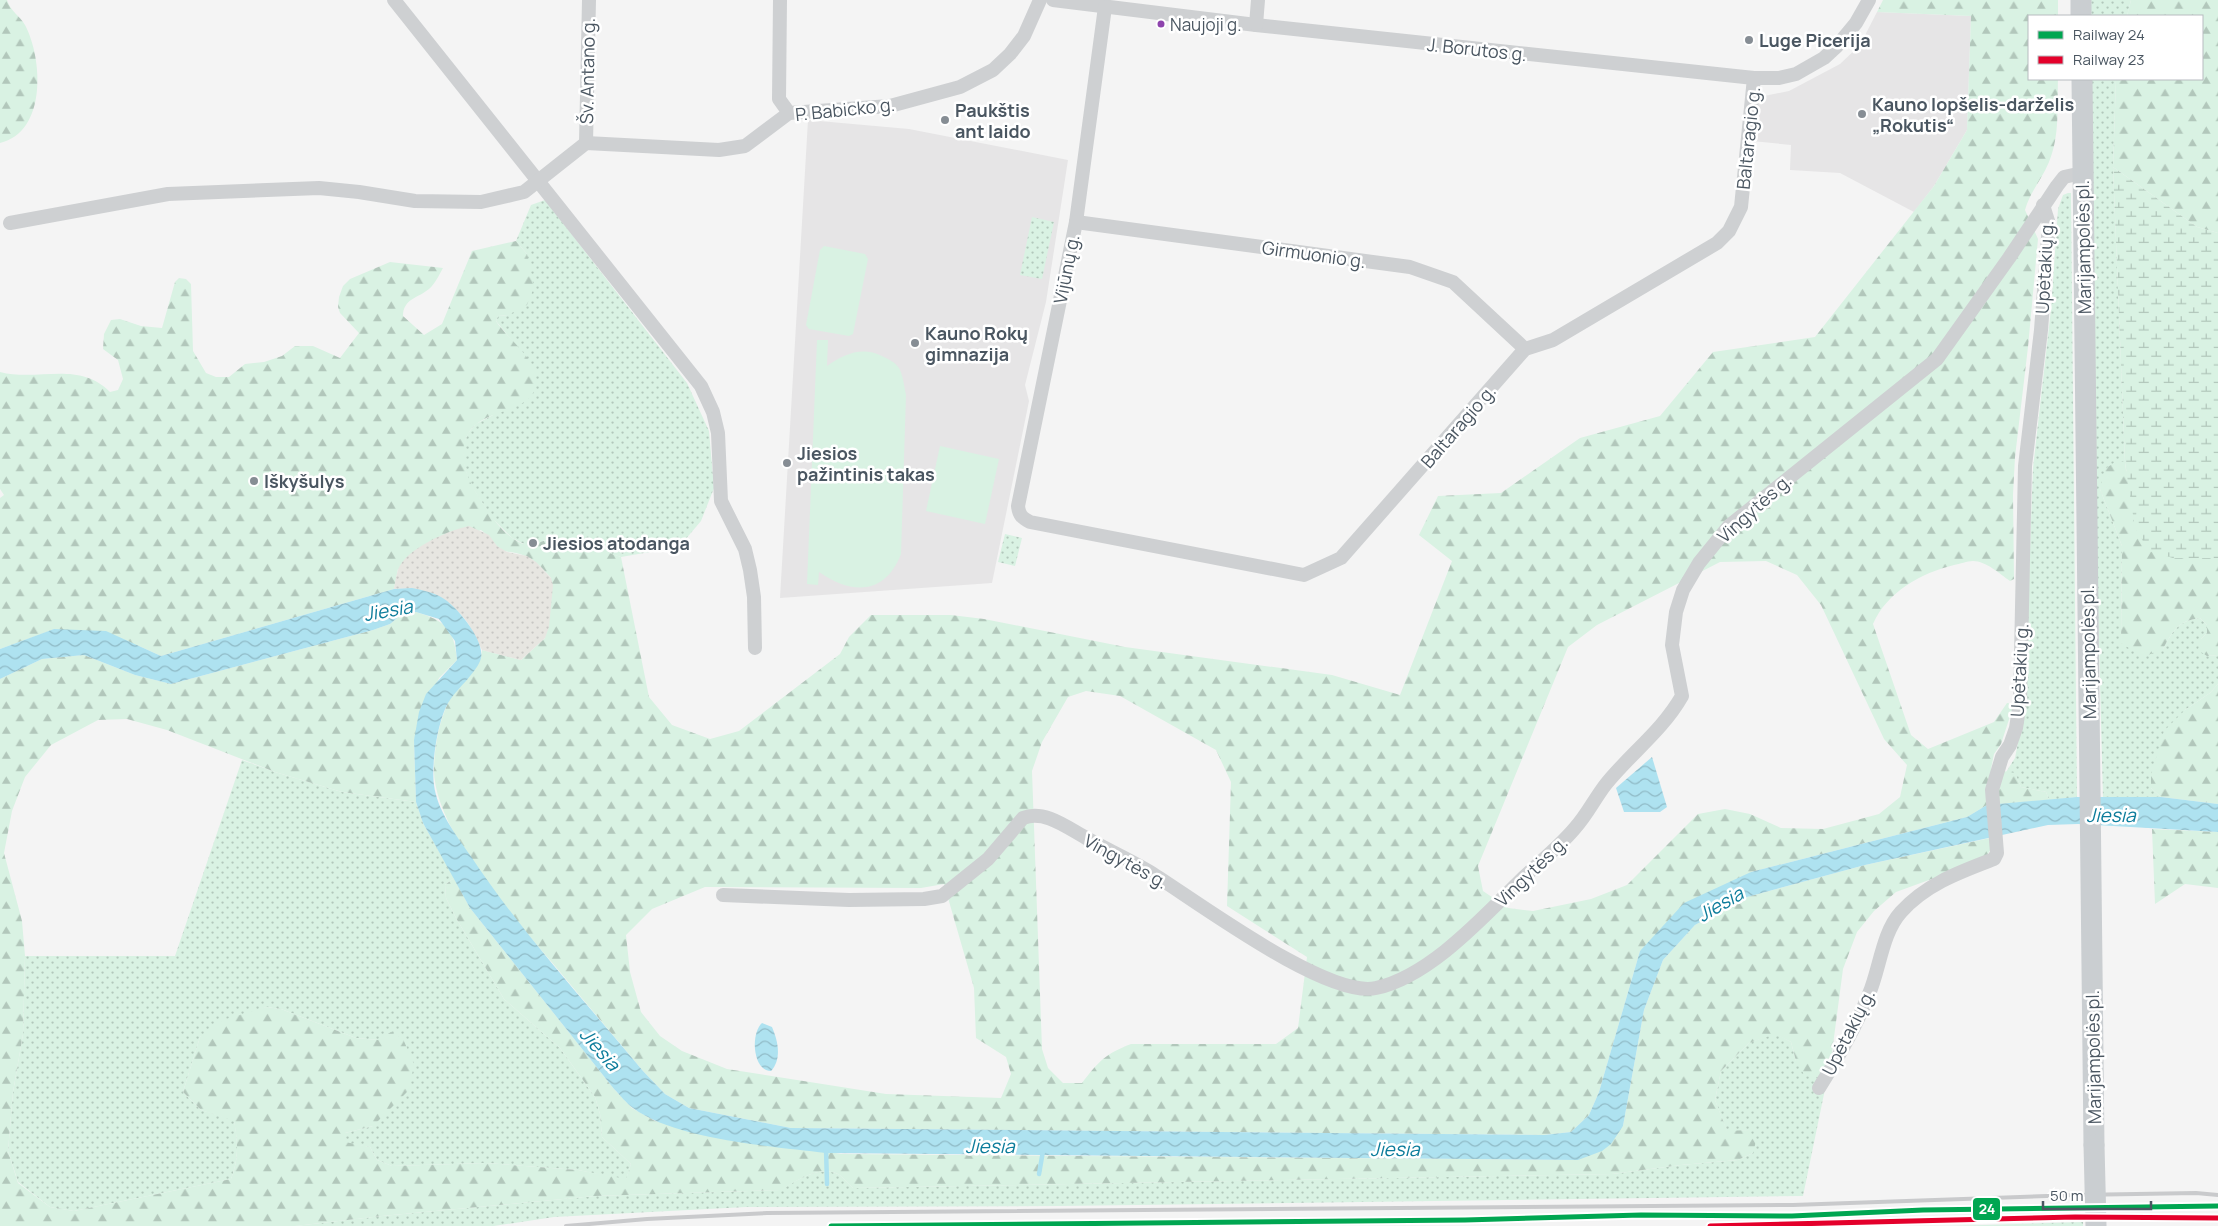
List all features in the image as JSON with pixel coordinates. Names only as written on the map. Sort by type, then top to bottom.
[{"type":"main road","points":[[2081,0],[2081,15]]},
{"type":"main road","name":"Marijampolės pl.","points":[[2082,80],[2096,1226]]},
{"type":"street","points":[[394,0],[701,386],[714,412],[718,432],[721,502],[745,548],[750,570],[754,597],[754,648]]},
{"type":"street","name":"Šv. Antano g.","points":[[586,143],[589,0]]},
{"type":"street","points":[[780,0],[779,99],[789,112]]},
{"type":"street","name":"P. Babicko g.","points":[[586,143],[719,150],[745,146],[789,112],[890,106],[960,88],[993,70],[1010,54],[1024,36],[1040,0]]},
{"type":"street","name":"J. Borutos g.","points":[[1053,0],[1256,25],[1754,78],[1779,78],[1796,74],[1824,58],[1856,23],[1870,0]]},
{"type":"street","points":[[1256,25],[1258,0]]},
{"type":"street","name":"Vijūnų g.","points":[[1030,522],[1023,519],[1019,514],[1018,506],[1076,222],[1106,7]]},
{"type":"street","name":"Baltaragio g.","points":[[1030,522],[1304,575],[1341,558],[1525,349],[1553,340],[1716,243],[1729,230],[1741,207],[1754,78]]},
{"type":"street","points":[[10,223],[168,194],[319,188],[415,201],[481,202],[524,192],[538,179],[586,143]]},
{"type":"street","name":"Vingytės g.","points":[[723,895],[849,900],[924,899],[942,896],[988,859],[1024,818],[1039,815],[1056,822],[1148,871],[1270,950],[1318,975],[1346,985],[1374,988],[1397,981],[1438,956],[1471,928],[1575,828],[1606,783],[1670,716],[1682,696],[1672,645],[1676,612],[1683,590],[1699,563],[1729,526],[1936,359],[2009,258],[2043,205],[2064,177],[2082,173]]},
{"type":"street","name":"Upėtakių g.","points":[[1819,1088],[1860,1017],[1871,991],[1886,939],[1900,913],[1922,892],[1949,876],[1994,859],[1996,853],[1992,790],[2016,728],[2020,702],[2025,466],[2041,330],[2049,224],[2043,205]]},
{"type":"street","name":"Girmuonio g.","points":[[1076,222],[1410,267],[1453,282],[1525,349]]},
{"type":"shaded area","name":"Kauno lopšelis-darželis „Rokutis“","points":[[1877,12],[1971,16],[1967,130],[1934,186],[1914,212],[1840,173],[1790,170],[1791,145],[1752,141],[1759,97],[1789,91],[1840,64],[1860,45]]},
{"type":"shaded area","name":"Kauno Rokų gimnazija","points":[[808,120],[909,129],[1068,160],[1046,302],[1025,385],[1029,401],[992,583],[780,598]]},
{"type":"green space","points":[[0,0],[7,0],[10,7],[25,25],[31,39],[37,74],[37,93],[33,110],[26,125],[15,136],[0,143]]},
{"type":"green space","points":[[1883,0],[2058,0],[2058,15],[2028,15],[2028,80],[2058,80],[2058,111],[2053,152],[2025,210],[2038,239],[2015,457],[2013,495],[2014,579],[2010,581],[1993,568],[1973,561],[1929,573],[1896,593],[1887,602],[1873,624],[1911,735],[1928,749],[1994,722],[2007,703],[2014,704],[2001,744],[1994,754],[1991,769],[2015,773],[2021,787],[2046,792],[2049,800],[1987,805],[1967,817],[1751,872],[1640,951],[1599,1092],[1589,1115],[1571,1132],[1544,1135],[791,1128],[689,1108],[665,1094],[643,1071],[519,924],[479,872],[446,817],[437,791],[434,766],[438,734],[448,703],[473,672],[482,650],[521,660],[545,638],[551,578],[531,559],[521,554],[500,549],[481,530],[398,569],[394,589],[161,656],[139,646],[55,629],[0,649],[0,498],[4,495],[0,489],[0,372],[29,375],[72,374],[98,382],[110,392],[118,390],[123,379],[118,360],[103,349],[104,334],[111,320],[120,319],[141,326],[162,328],[175,282],[179,278],[186,279],[191,284],[193,351],[206,373],[216,377],[229,377],[245,364],[264,362],[282,356],[295,346],[313,346],[340,358],[359,333],[340,313],[338,307],[343,286],[350,279],[390,262],[443,268],[431,287],[408,302],[404,310],[403,316],[424,335],[442,324],[472,251],[516,241],[527,254],[534,287],[527,305],[508,315],[498,316],[496,321],[528,359],[536,375],[536,384],[532,395],[523,403],[486,418],[475,426],[467,436],[464,451],[467,475],[475,491],[496,522],[519,542],[532,544],[550,539],[563,540],[579,543],[621,557],[649,697],[672,725],[710,739],[739,731],[840,654],[849,637],[871,615],[951,615],[984,619],[1125,647],[1332,675],[1400,695],[1452,561],[1419,535],[1438,496],[1501,493],[1580,438],[1660,416],[1713,352],[1815,337],[1934,186],[1967,130],[1971,16],[1877,12]],"holes":[[[1766,561],[1797,575],[1821,605],[1884,739],[1907,765],[1900,797],[1879,814],[1823,829],[1781,828],[1750,814],[1725,809],[1698,814],[1627,885],[1591,899],[1533,911],[1508,908],[1483,891],[1478,866],[1568,647],[1597,625],[1720,562]],[[1086,691],[1120,696],[1216,750],[1231,782],[1227,906],[1307,957],[1298,1028],[1276,1044],[1131,1044],[1103,1059],[1082,1083],[1063,1083],[1048,1068],[1042,1049],[1032,771],[1042,742],[1068,697]],[[944,884],[974,988],[976,1038],[1006,1057],[1011,1074],[1001,1098],[886,1094],[727,1069],[682,1051],[660,1036],[641,1012],[630,972],[626,935],[652,909],[705,887],[921,888]]]},
{"type":"green space","points":[[2089,0],[2131,0],[2127,15],[2090,15]]},
{"type":"green space","points":[[2131,0],[2218,0],[2218,233],[2197,227],[2113,167],[2116,80],[2203,80],[2203,15],[2127,15]]},
{"type":"green space","points":[[2091,80],[2116,80],[2113,167],[2125,462],[2115,462],[2100,489],[2122,546],[2121,643],[2163,649],[2181,624],[2200,618],[2207,625],[2207,633],[2201,639],[2207,656],[2218,655],[2218,684],[2210,693],[2185,710],[2151,788],[2161,797],[2103,798],[2096,525]]},
{"type":"green space","points":[[2113,167],[2197,227],[2218,233],[2218,558],[2173,558],[2149,551],[2135,528],[2125,462]]},
{"type":"green space","points":[[2071,193],[2077,797],[2049,800],[2046,792],[2021,787],[2015,774],[2006,772],[2015,758],[2024,711],[2033,468],[2051,309],[2058,209],[2063,195]]},
{"type":"green space","points":[[545,200],[687,383],[709,431],[714,488],[701,521],[679,547],[621,557],[569,541],[545,540],[532,546],[526,545],[512,538],[492,518],[469,482],[463,460],[464,443],[468,433],[476,424],[493,415],[531,364],[496,321],[498,316],[508,315],[527,254],[516,241],[531,205]]},
{"type":"green space","points":[[1032,217],[1054,222],[1042,279],[1020,275]]},
{"type":"green space","points":[[824,246],[865,254],[868,259],[853,334],[849,336],[809,329],[806,325],[820,250]]},
{"type":"green space","points":[[817,340],[828,340],[827,366],[847,355],[860,352],[875,353],[896,364],[900,371],[906,395],[901,554],[886,577],[877,584],[866,587],[843,585],[819,572],[818,585],[807,584]]},
{"type":"green space","points":[[940,446],[999,459],[985,524],[926,511]]},
{"type":"green space","points":[[2115,462],[2125,462],[2126,470],[2173,558],[2218,558],[2218,655],[2207,656],[2198,650],[2201,639],[2207,633],[2207,625],[2200,618],[2181,624],[2173,632],[2163,649],[2143,657],[2121,643],[2122,546],[2100,489],[2105,469]]},
{"type":"green space","points":[[1005,534],[1022,538],[1015,566],[998,562]]},
{"type":"green space","points":[[416,612],[434,619],[446,627],[456,649],[457,660],[439,678],[414,740],[416,802],[342,792],[275,772],[167,730],[127,719],[98,720],[51,745],[25,777],[12,811],[4,853],[22,921],[25,956],[23,1034],[13,1092],[8,1151],[18,1183],[50,1207],[74,1211],[231,1179],[237,1150],[234,1121],[201,1110],[183,1092],[200,1037],[223,1020],[266,1007],[281,1009],[356,1038],[378,1040],[391,1032],[403,1039],[414,1064],[409,1090],[373,1126],[345,1133],[345,1142],[370,1147],[377,1160],[392,1166],[486,1163],[578,1170],[626,1179],[631,1164],[602,1137],[600,1114],[595,1097],[560,1048],[504,999],[456,918],[446,898],[445,885],[454,878],[470,908],[614,1089],[632,1108],[655,1121],[841,1154],[1578,1160],[1623,1126],[1644,1010],[1663,960],[1695,925],[1747,897],[1865,865],[1990,838],[1992,847],[1984,860],[1896,892],[1874,911],[1857,932],[1843,969],[1831,1060],[1818,1077],[1805,1076],[1796,1061],[1791,1042],[1775,1034],[1749,1043],[1721,1071],[1715,1100],[1727,1131],[1749,1130],[1756,1141],[1753,1153],[1738,1160],[1612,1174],[853,1188],[838,1174],[823,1171],[808,1175],[781,1190],[595,1196],[295,1226],[0,1226],[0,679],[42,659],[84,655],[135,675],[171,684],[373,630],[390,624],[402,614]]},
{"type":"green space","points":[[2218,684],[2218,804],[2161,797],[2151,788],[2151,775],[2164,731],[2185,710],[2210,693]]},
{"type":"green space","points":[[242,760],[342,792],[416,802],[423,823],[454,878],[445,885],[446,898],[456,918],[504,999],[560,1048],[595,1097],[600,1114],[602,1137],[631,1164],[626,1180],[578,1170],[486,1163],[392,1166],[377,1160],[370,1147],[345,1143],[345,1133],[373,1126],[378,1040],[356,1038],[281,1009],[266,1007],[200,1037],[183,1092],[201,1110],[234,1120],[237,1150],[231,1179],[74,1211],[50,1207],[18,1182],[8,1151],[13,1092],[23,1034],[25,956],[175,956]]},
{"type":"green space","points":[[2152,829],[2218,832],[2218,888],[2185,884],[2155,904]]},
{"type":"green space","points":[[1775,1033],[1791,1042],[1796,1061],[1831,1060],[1803,1196],[1060,1206],[746,1207],[554,1217],[494,1226],[295,1226],[595,1196],[780,1190],[808,1175],[823,1171],[838,1174],[853,1188],[1612,1174],[1738,1160],[1753,1153],[1749,1130],[1727,1132],[1715,1100],[1721,1071],[1749,1043]]},
{"type":"green space","points":[[2083,1222],[2083,1226],[1948,1226]]},
{"type":"sand","points":[[469,526],[489,535],[497,546],[507,552],[527,556],[536,562],[551,578],[553,585],[549,627],[545,638],[521,660],[482,650],[473,631],[458,611],[451,606],[414,590],[394,589],[398,570],[402,562],[409,555],[440,536]]},
{"type":"water","name":"Jiesia","points":[[412,588],[438,595],[454,607],[474,633],[481,651],[481,658],[476,668],[450,700],[446,708],[436,741],[434,785],[439,804],[453,831],[510,911],[643,1071],[665,1094],[689,1108],[791,1128],[1544,1135],[1571,1132],[1589,1115],[1599,1092],[1640,951],[1684,903],[1751,872],[1967,817],[1987,805],[2077,797],[2161,797],[2218,804],[2218,832],[2078,824],[2048,825],[1865,865],[1747,897],[1695,925],[1663,960],[1644,1010],[1623,1126],[1611,1144],[1602,1151],[1578,1160],[826,1153],[753,1144],[725,1140],[674,1128],[651,1119],[630,1106],[614,1089],[470,908],[423,823],[416,802],[414,740],[419,712],[426,694],[457,660],[455,641],[439,619],[416,612],[402,614],[390,624],[373,630],[171,684],[135,675],[84,655],[42,659],[0,679],[0,649],[54,629],[106,631],[161,656],[394,589]]},
{"type":"water","points":[[1652,757],[1667,807],[1660,812],[1624,812],[1616,788]]},
{"type":"water","points":[[762,1023],[772,1027],[776,1038],[778,1055],[771,1071],[760,1065],[755,1051],[756,1035]]},
{"type":"waterway","points":[[826,1148],[827,1184]]},
{"type":"waterway","points":[[1039,1174],[1043,1151]]},
{"type":"railway","points":[[566,1226],[647,1219],[767,1213],[1793,1205],[2076,1195],[2196,1193],[2218,1195]]},
{"type":"rail line","name":"24","points":[[831,1226],[1465,1220],[1641,1215],[1792,1216],[1923,1210],[2218,1206]]},
{"type":"rail line","name":"23","points":[[1710,1226],[2075,1217],[2218,1218]]},
{"type":"place","name":"Naujoji g.","points":[[1161,24]]},
{"type":"place","name":"Luge Picerija","points":[[1749,40]]},
{"type":"place","name":"Kauno lopšelis-darželis „Rokutis“","points":[[1862,114]]},
{"type":"place","name":"Paukštis ant laido","points":[[945,120]]},
{"type":"place","name":"Kauno Rokų gimnazija","points":[[915,343]]},
{"type":"place","name":"Jiesios pažintinis takas","points":[[787,463]]},
{"type":"place","name":"Iškyšulys","points":[[254,481]]},
{"type":"place","name":"Jiesios atodanga","points":[[533,543]]}]
